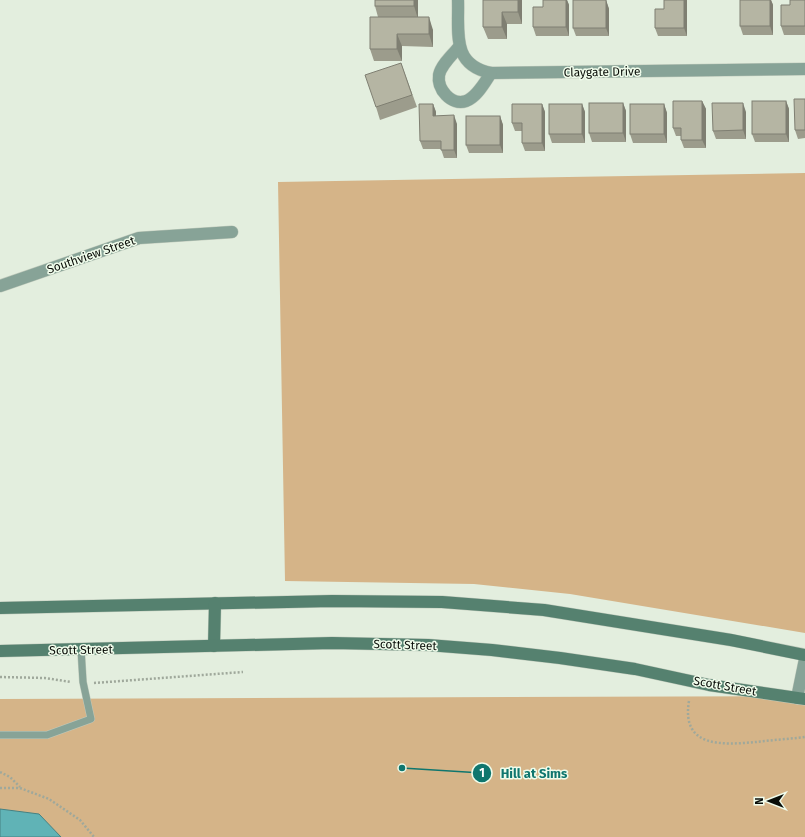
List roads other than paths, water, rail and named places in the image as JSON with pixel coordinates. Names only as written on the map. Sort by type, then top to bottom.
[{"type":"main road","points":[[0,608],[332,601],[442,602],[544,610],[731,640],[805,655]]},
{"type":"main road","points":[[214,646],[215,604]]},
{"type":"main road","name":"Scott Street","points":[[0,652],[214,646],[340,644],[428,645],[492,650],[635,669],[709,685],[801,699]]},
{"type":"street","name":"Claygate Drive","points":[[458,0],[459,47],[468,64],[491,73],[805,69]]},
{"type":"street","points":[[459,47],[439,74],[440,84],[449,98],[457,101],[466,101],[482,87],[491,73]]},
{"type":"street","name":"Southview Street","points":[[0,286],[139,238],[232,232]]},
{"type":"street","points":[[801,699],[805,659]]},
{"type":"lane","points":[[0,735],[47,734],[91,719],[83,682],[81,650]]},
{"type":"water","points":[[0,809],[39,814],[61,837],[0,837]]},
{"type":"place","name":"Hill at Sims","points":[[402,768]]}]
